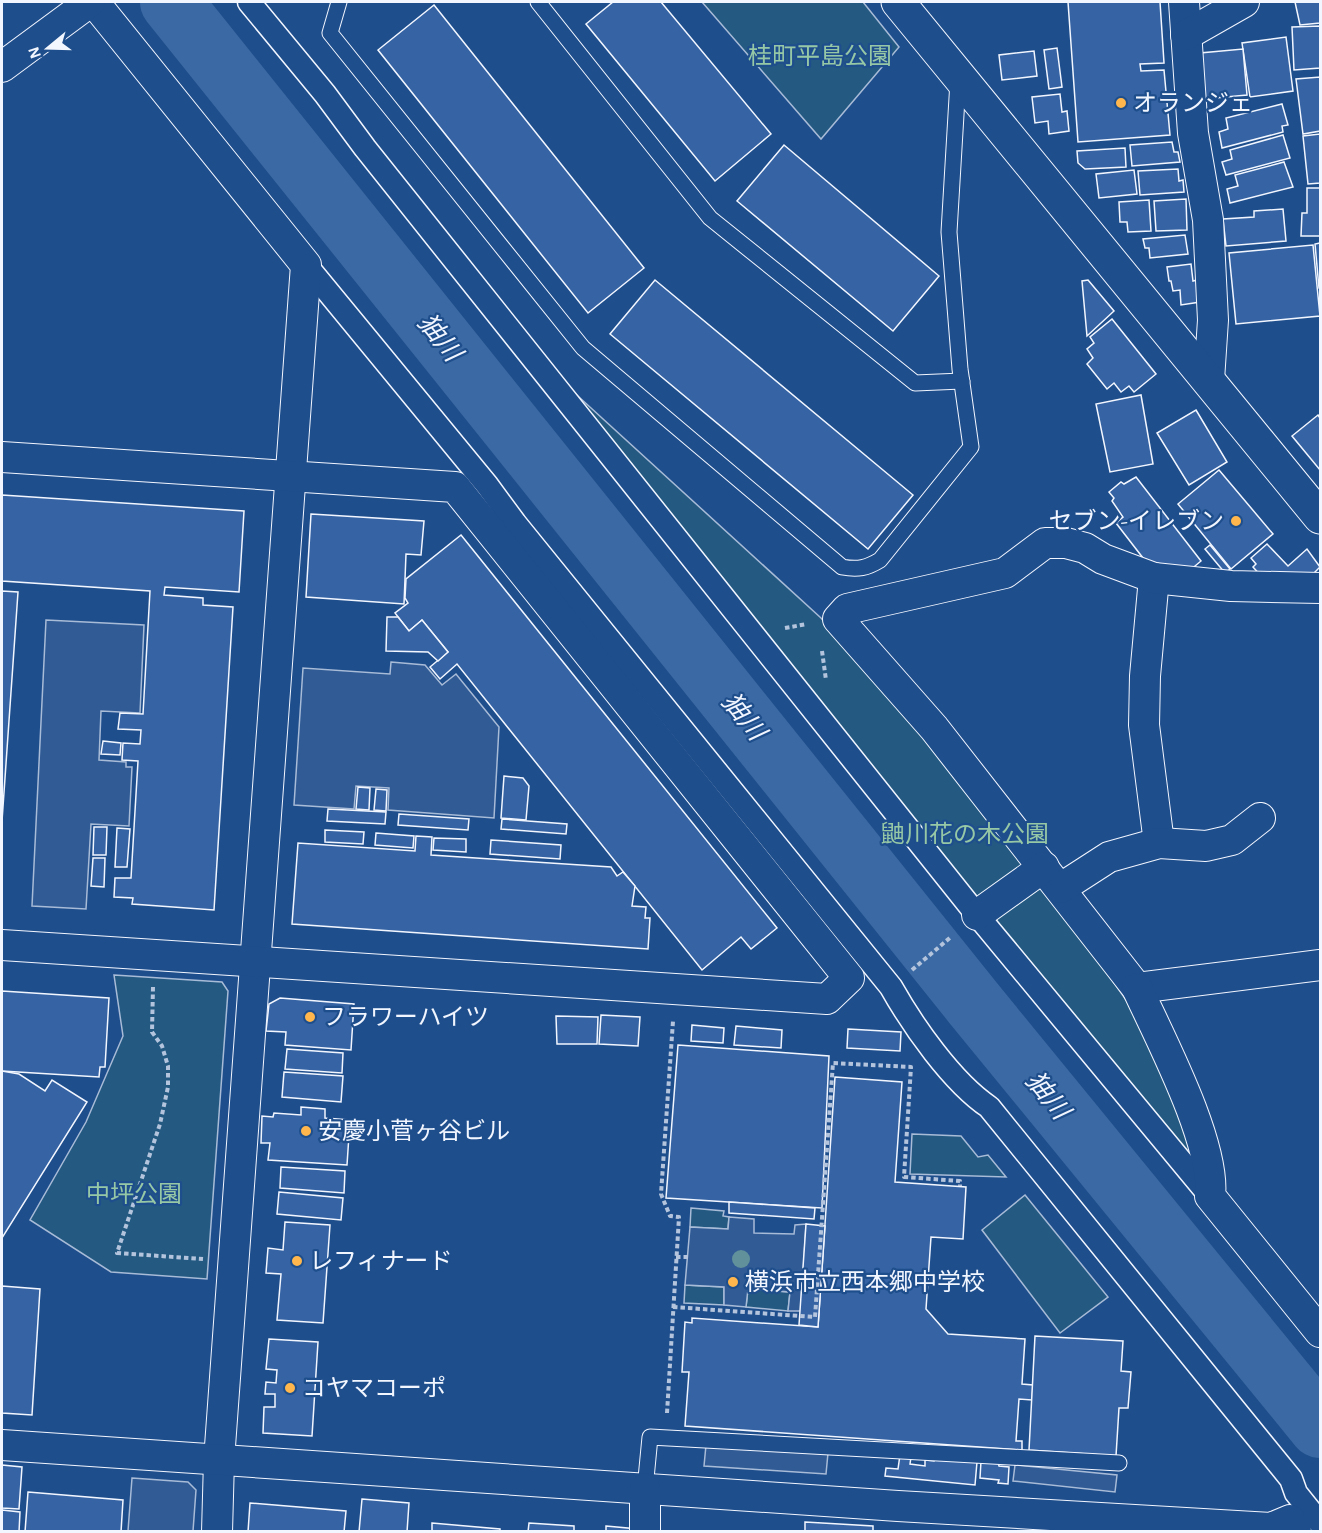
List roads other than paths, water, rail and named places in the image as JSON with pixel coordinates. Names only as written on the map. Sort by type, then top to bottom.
[{"type":"street","points":[[2,67],[92,2],[480,475],[509,516],[891,987],[909,1020],[972,1096],[989,1107],[997,1116],[1291,1479],[1304,1520],[1271,1528],[896,1519],[645,1489],[2,1445]]},
{"type":"street","points":[[249,2],[325,94],[372,158],[977,915],[1320,1332]]},
{"type":"street","points":[[898,2],[1320,518]]},
{"type":"street","points":[[1184,2],[1193,134],[1208,220],[1213,320],[1209,380]]},
{"type":"street","points":[[1186,35],[1244,2]]},
{"type":"street","points":[[217,1532],[219,1460],[306,265]]},
{"type":"street","points":[[2,457],[454,487],[849,978],[827,999],[2,945]]},
{"type":"street","points":[[1210,1196],[1212,1181],[1189,1103],[1137,988],[934,728],[837,619],[847,609],[1005,573],[1045,543],[1066,543],[1085,548],[1103,559],[1154,578],[1231,586],[1320,588]]},
{"type":"street","points":[[1154,578],[1145,676],[1144,725],[1159,843]]},
{"type":"street","points":[[977,915],[1053,878],[1109,857],[1159,843],[1206,846],[1232,840],[1260,818]]},
{"type":"street","points":[[1137,988],[1320,965]]},
{"type":"street","points":[[645,1489],[645,1532]]},
{"type":"lane","points":[[339,2],[330,33],[583,348],[842,567],[866,568],[880,560],[971,447],[962,381],[949,232],[959,75]]},
{"type":"lane","points":[[538,2],[710,218],[915,384],[962,381]]},
{"type":"lane","points":[[645,1489],[650,1437],[1119,1463]]},
{"type":"waterway","name":"㹨川","points":[[171,2],[974,1004],[1320,1427]]},
{"type":"place","name":"オランジェ","points":[[1121,103]]},
{"type":"place","name":"セブン-イレブン","points":[[1236,521]]},
{"type":"place","name":"フラワーハイツ","points":[[310,1017]]},
{"type":"place","name":"安慶小菅ヶ谷ビル","points":[[306,1131]]},
{"type":"place","name":"レフィナード","points":[[297,1261]]},
{"type":"place","name":"横浜市立西本郷中学校","points":[[733,1282]]},
{"type":"place","name":"コヤマコーポ","points":[[290,1388]]},
{"type":"park label","name":"桂町平島公園","points":[[820,56]]},
{"type":"park label","name":"鼬川花の木公園","points":[[965,834]]},
{"type":"park label","name":"中坪公園","points":[[134,1194]]}]
